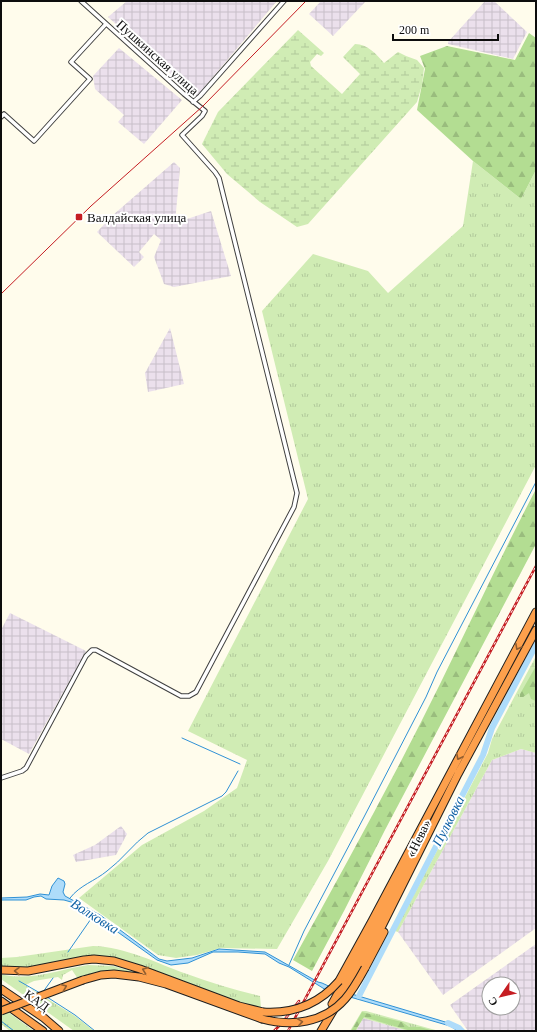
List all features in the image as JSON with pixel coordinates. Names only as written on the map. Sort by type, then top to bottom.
[{"type":"highway","name":"«Нева»","points":[[358,964],[448,782],[452,771],[536,612]]},
{"type":"highway","name":"«Нева»","points":[[358,964],[415,873],[490,716],[536,630]]},
{"type":"highway","points":[[1,970],[28,971],[94,959],[114,961],[140,969],[280,1023],[293,1023],[320,1017],[338,1006],[351,993],[358,964]]},
{"type":"highway","points":[[1,1011],[83,980],[101,975],[114,974],[139,977],[166,984],[261,1015],[281,1013],[304,1007],[320,999],[358,964]]},
{"type":"highway","points":[[315,1031],[358,964]]},
{"type":"highway","points":[[320,1031],[358,964]]},
{"type":"highway","name":"КАД","points":[[1,989],[44,1018],[59,1031]]},
{"type":"highway","name":"КАД","points":[[1,1001],[43,1031]]},
{"type":"street","name":"Пушкинская улица","points":[[1,778],[22,771],[26,768],[86,656],[92,650],[96,650],[178,694],[185,696],[193,694],[294,507],[297,493],[219,178],[182,135],[202,116],[205,111],[193,102],[81,1]]},
{"type":"street","points":[[193,102],[284,1]]},
{"type":"street","points":[[1,117],[4,114],[34,141],[90,79],[71,62],[106,24]]},
{"type":"shaded area","points":[[127,1],[277,1],[196,97],[108,17]]},
{"type":"shaded area","points":[[321,1],[366,1],[333,36],[309,14]]},
{"type":"shaded area","points":[[485,1],[494,1],[527,32],[513,59],[448,44],[448,42]]},
{"type":"shaded area","points":[[119,48],[182,100],[144,144],[118,122],[124,115],[95,89],[93,76]]},
{"type":"shaded area","points":[[174,162],[180,168],[175,223],[211,211],[231,276],[174,287],[164,284],[154,257],[161,240],[154,234],[139,252],[144,257],[134,267],[97,232],[113,215]]},
{"type":"shaded area","points":[[170,328],[184,384],[148,392],[145,373]]},
{"type":"shaded area","points":[[10,613],[86,651],[29,754],[1,739],[1,630]]},
{"type":"shaded area","points":[[521,749],[536,753],[536,928],[443,995],[398,932],[492,760]]},
{"type":"shaded area","points":[[121,826],[127,834],[116,855],[76,862],[73,855],[95,845]]},
{"type":"shaded area","points":[[536,944],[536,1031],[468,1031],[450,1005],[481,983],[481,1016],[521,1016],[521,976],[491,976]]},
{"type":"shaded area","points":[[363,1018],[408,1031],[356,1031]]},
{"type":"green space","points":[[298,30],[324,53],[321,56],[317,54],[310,62],[311,66],[342,94],[360,74],[343,57],[355,44],[360,44],[368,48],[384,63],[398,52],[417,60],[424,68],[422,85],[417,102],[308,224],[297,227],[260,202],[227,174],[202,144],[218,112]]},
{"type":"green space","points":[[529,33],[536,38],[536,170],[521,199],[473,161],[417,110],[425,69],[420,56],[447,46],[515,60]]},
{"type":"green space","points":[[473,161],[521,199],[536,170],[536,465],[328,861],[277,949],[221,948],[197,955],[176,958],[158,955],[79,898],[142,845],[204,811],[237,788],[247,760],[188,731],[308,499],[262,311],[313,254],[368,271],[388,293],[463,226]]},
{"type":"green space","points":[[536,489],[536,544],[312,971],[293,960],[406,752]]},
{"type":"green space","points":[[536,656],[536,753],[521,749],[492,760],[398,932],[395,931],[488,753],[492,739]]},
{"type":"green space","points":[[536,666],[536,701],[531,699],[529,693],[523,697],[520,697],[520,694]]},
{"type":"green space","points":[[93,946],[129,952],[175,970],[232,989],[260,996],[261,1008],[260,1010],[102,957],[28,968],[1,967],[1,958]]},
{"type":"green space","points":[[88,965],[113,966],[134,973],[78,979],[72,970],[63,975],[62,980],[58,977],[34,981],[25,985],[75,1016],[94,1031],[74,1031],[1,979],[1,974],[23,977],[34,976]]},
{"type":"green space","points":[[1,1007],[34,1031],[10,1031],[1,1024]]},
{"type":"green space","points":[[362,1011],[439,1031],[408,1031],[363,1018],[356,1031],[350,1031]]},
{"type":"green space","points":[[362,1012],[402,1022],[409,1027],[420,1027],[434,1031],[411,1031],[364,1017],[355,1031],[351,1031]]},
{"type":"water","points":[[58,878],[64,881],[65,884],[63,892],[65,896],[100,915],[159,959],[167,961],[192,958],[219,949],[265,952],[318,982],[335,989],[452,1024],[462,1031],[458,1031],[450,1026],[326,990],[265,954],[213,952],[188,963],[171,965],[157,960],[98,918],[71,902],[46,899],[41,896],[26,900],[1,900],[1,898],[27,897],[40,894],[49,895],[52,886]]},
{"type":"waterway","points":[[289,965],[304,931],[536,482]]},
{"type":"waterway","name":"Пулковка","points":[[359,996],[483,755],[492,728],[536,645]]},
{"type":"waterway","points":[[182,738],[240,764]]},
{"type":"waterway","points":[[70,898],[83,886],[112,867],[148,833],[222,796],[226,792],[238,771]]},
{"type":"waterway","points":[[68,952],[93,916]]},
{"type":"waterway","points":[[43,992],[53,978]]},
{"type":"waterway","points":[[19,981],[40,993]]},
{"type":"waterway","points":[[47,997],[75,1015],[95,1031]]},
{"type":"waterway","points":[[1,1021],[14,1031]]},
{"type":"waterway","name":"Волковка","points":[[448,1023],[462,1031]]},
{"type":"tram line","points":[[1,294],[91,206],[203,106],[306,1]]},
{"type":"railway","points":[[288,1031],[536,566]]},
{"type":"railway","points":[[274,1031],[299,1001]]},
{"type":"place","name":"Валдайская улица","points":[[79,217]]}]
